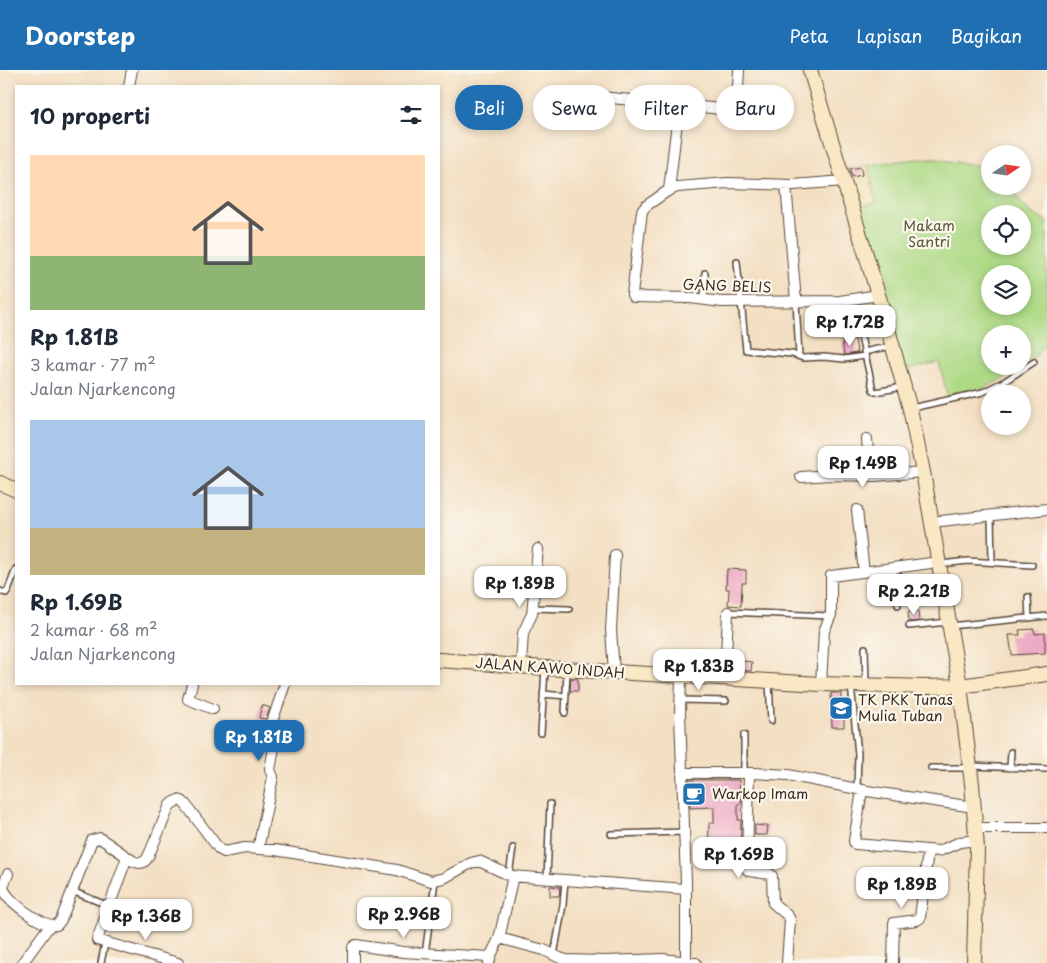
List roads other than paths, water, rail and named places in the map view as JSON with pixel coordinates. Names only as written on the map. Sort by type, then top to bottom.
[{"type":"street","points":[[129,85],[132,70]]},
{"type":"street","points":[[706,108],[734,110],[737,102],[739,70]]},
{"type":"street","points":[[810,70],[893,346],[910,409],[923,472],[960,686],[970,767],[976,834],[977,884],[974,963]]},
{"type":"street","points":[[676,130],[670,190],[682,186],[728,183],[786,185],[844,180]]},
{"type":"street","points":[[786,185],[796,300]]},
{"type":"street","name":"GANG BELIS","points":[[670,190],[646,206],[642,211],[632,294],[635,297],[719,302],[846,301],[878,294]]},
{"type":"street","points":[[867,439],[870,476]]},
{"type":"street","points":[[801,476],[870,476],[923,472]]},
{"type":"street","points":[[0,483],[15,490]]},
{"type":"street","points":[[932,522],[1047,509]]},
{"type":"street","points":[[856,510],[864,572]]},
{"type":"street","points":[[521,666],[523,633],[532,618],[538,549]]},
{"type":"street","points":[[614,672],[610,626],[615,555]]},
{"type":"street","points":[[821,684],[824,630],[830,616],[831,576],[939,563]]},
{"type":"street","points":[[725,679],[728,612]]},
{"type":"street","name":"JALAN KAWO INDAH","points":[[440,660],[725,679],[937,688],[1047,676]]},
{"type":"street","points":[[499,938],[544,950],[561,959],[594,961],[656,959],[691,962],[686,889],[680,700],[681,676]]},
{"type":"street","points":[[192,685],[188,699],[212,709]]},
{"type":"street","points":[[258,849],[273,777],[270,770],[277,731],[272,722],[285,685]]},
{"type":"street","points":[[682,773],[788,775],[860,790],[974,807]]},
{"type":"street","points":[[746,773],[747,869],[772,876],[772,901],[790,920],[787,963]]},
{"type":"street","points":[[860,790],[855,843],[941,851],[976,834],[1047,828]]},
{"type":"street","points":[[8,874],[3,887],[5,893],[24,910],[50,925],[57,925],[60,922],[93,839],[101,839],[139,864],[146,861],[170,806],[178,800],[186,805],[222,852],[245,848],[258,849],[400,870],[428,881],[435,881],[479,861],[511,875],[686,889]]},
{"type":"street","points":[[894,963],[894,924],[918,920],[920,917],[928,851]]},
{"type":"street","points":[[127,857],[97,938],[98,941],[178,963]]},
{"type":"street","points":[[353,963],[353,947],[356,945],[490,960],[499,938],[511,875]]},
{"type":"street","points":[[24,962],[50,925]]},
{"type":"lane","points":[[737,262],[746,350],[804,358],[825,357],[844,359],[893,346]]},
{"type":"lane","points":[[704,300],[705,273]]},
{"type":"lane","points":[[796,300],[799,356]]},
{"type":"lane","points":[[883,311],[857,319],[874,391],[904,387]]},
{"type":"lane","points":[[910,409],[983,392],[1005,381],[1034,362]]},
{"type":"lane","points":[[991,515],[992,562]]},
{"type":"lane","points":[[939,563],[968,561],[1032,565]]},
{"type":"lane","points":[[893,568],[898,605]]},
{"type":"lane","points":[[0,591],[6,593],[15,571]]},
{"type":"lane","points":[[1028,597],[1029,618]]},
{"type":"lane","points":[[533,608],[570,609]]},
{"type":"lane","points":[[728,612],[830,616]]},
{"type":"lane","points":[[909,626],[1047,616]]},
{"type":"lane","points":[[865,648],[866,686]]},
{"type":"lane","points":[[541,733],[545,668]]},
{"type":"lane","points":[[565,712],[567,669]]},
{"type":"lane","points":[[769,681],[771,721]]},
{"type":"lane","points":[[851,685],[860,790]]},
{"type":"lane","points":[[543,694],[566,696]]},
{"type":"lane","points":[[680,700],[726,701]]},
{"type":"lane","points":[[744,735],[746,773]]},
{"type":"lane","points":[[1010,768],[1011,752]]},
{"type":"lane","points":[[931,768],[1047,769]]},
{"type":"lane","points":[[547,879],[550,804]]},
{"type":"lane","points":[[611,834],[685,832]]},
{"type":"lane","points":[[511,875],[514,848]]},
{"type":"lane","points":[[554,955],[563,909],[565,880]]},
{"type":"lane","points":[[425,954],[435,881]]},
{"type":"lane","points":[[72,891],[109,906]]},
{"type":"lane","points":[[101,963],[105,943]]},
{"type":"place","name":"TK PKK Tunas Mulia Tuban","points":[[841,708]]},
{"type":"place","name":"Warkop Imam","points":[[694,794]]},
{"type":"park label","name":"Makam Santri","points":[[929,234]]}]
